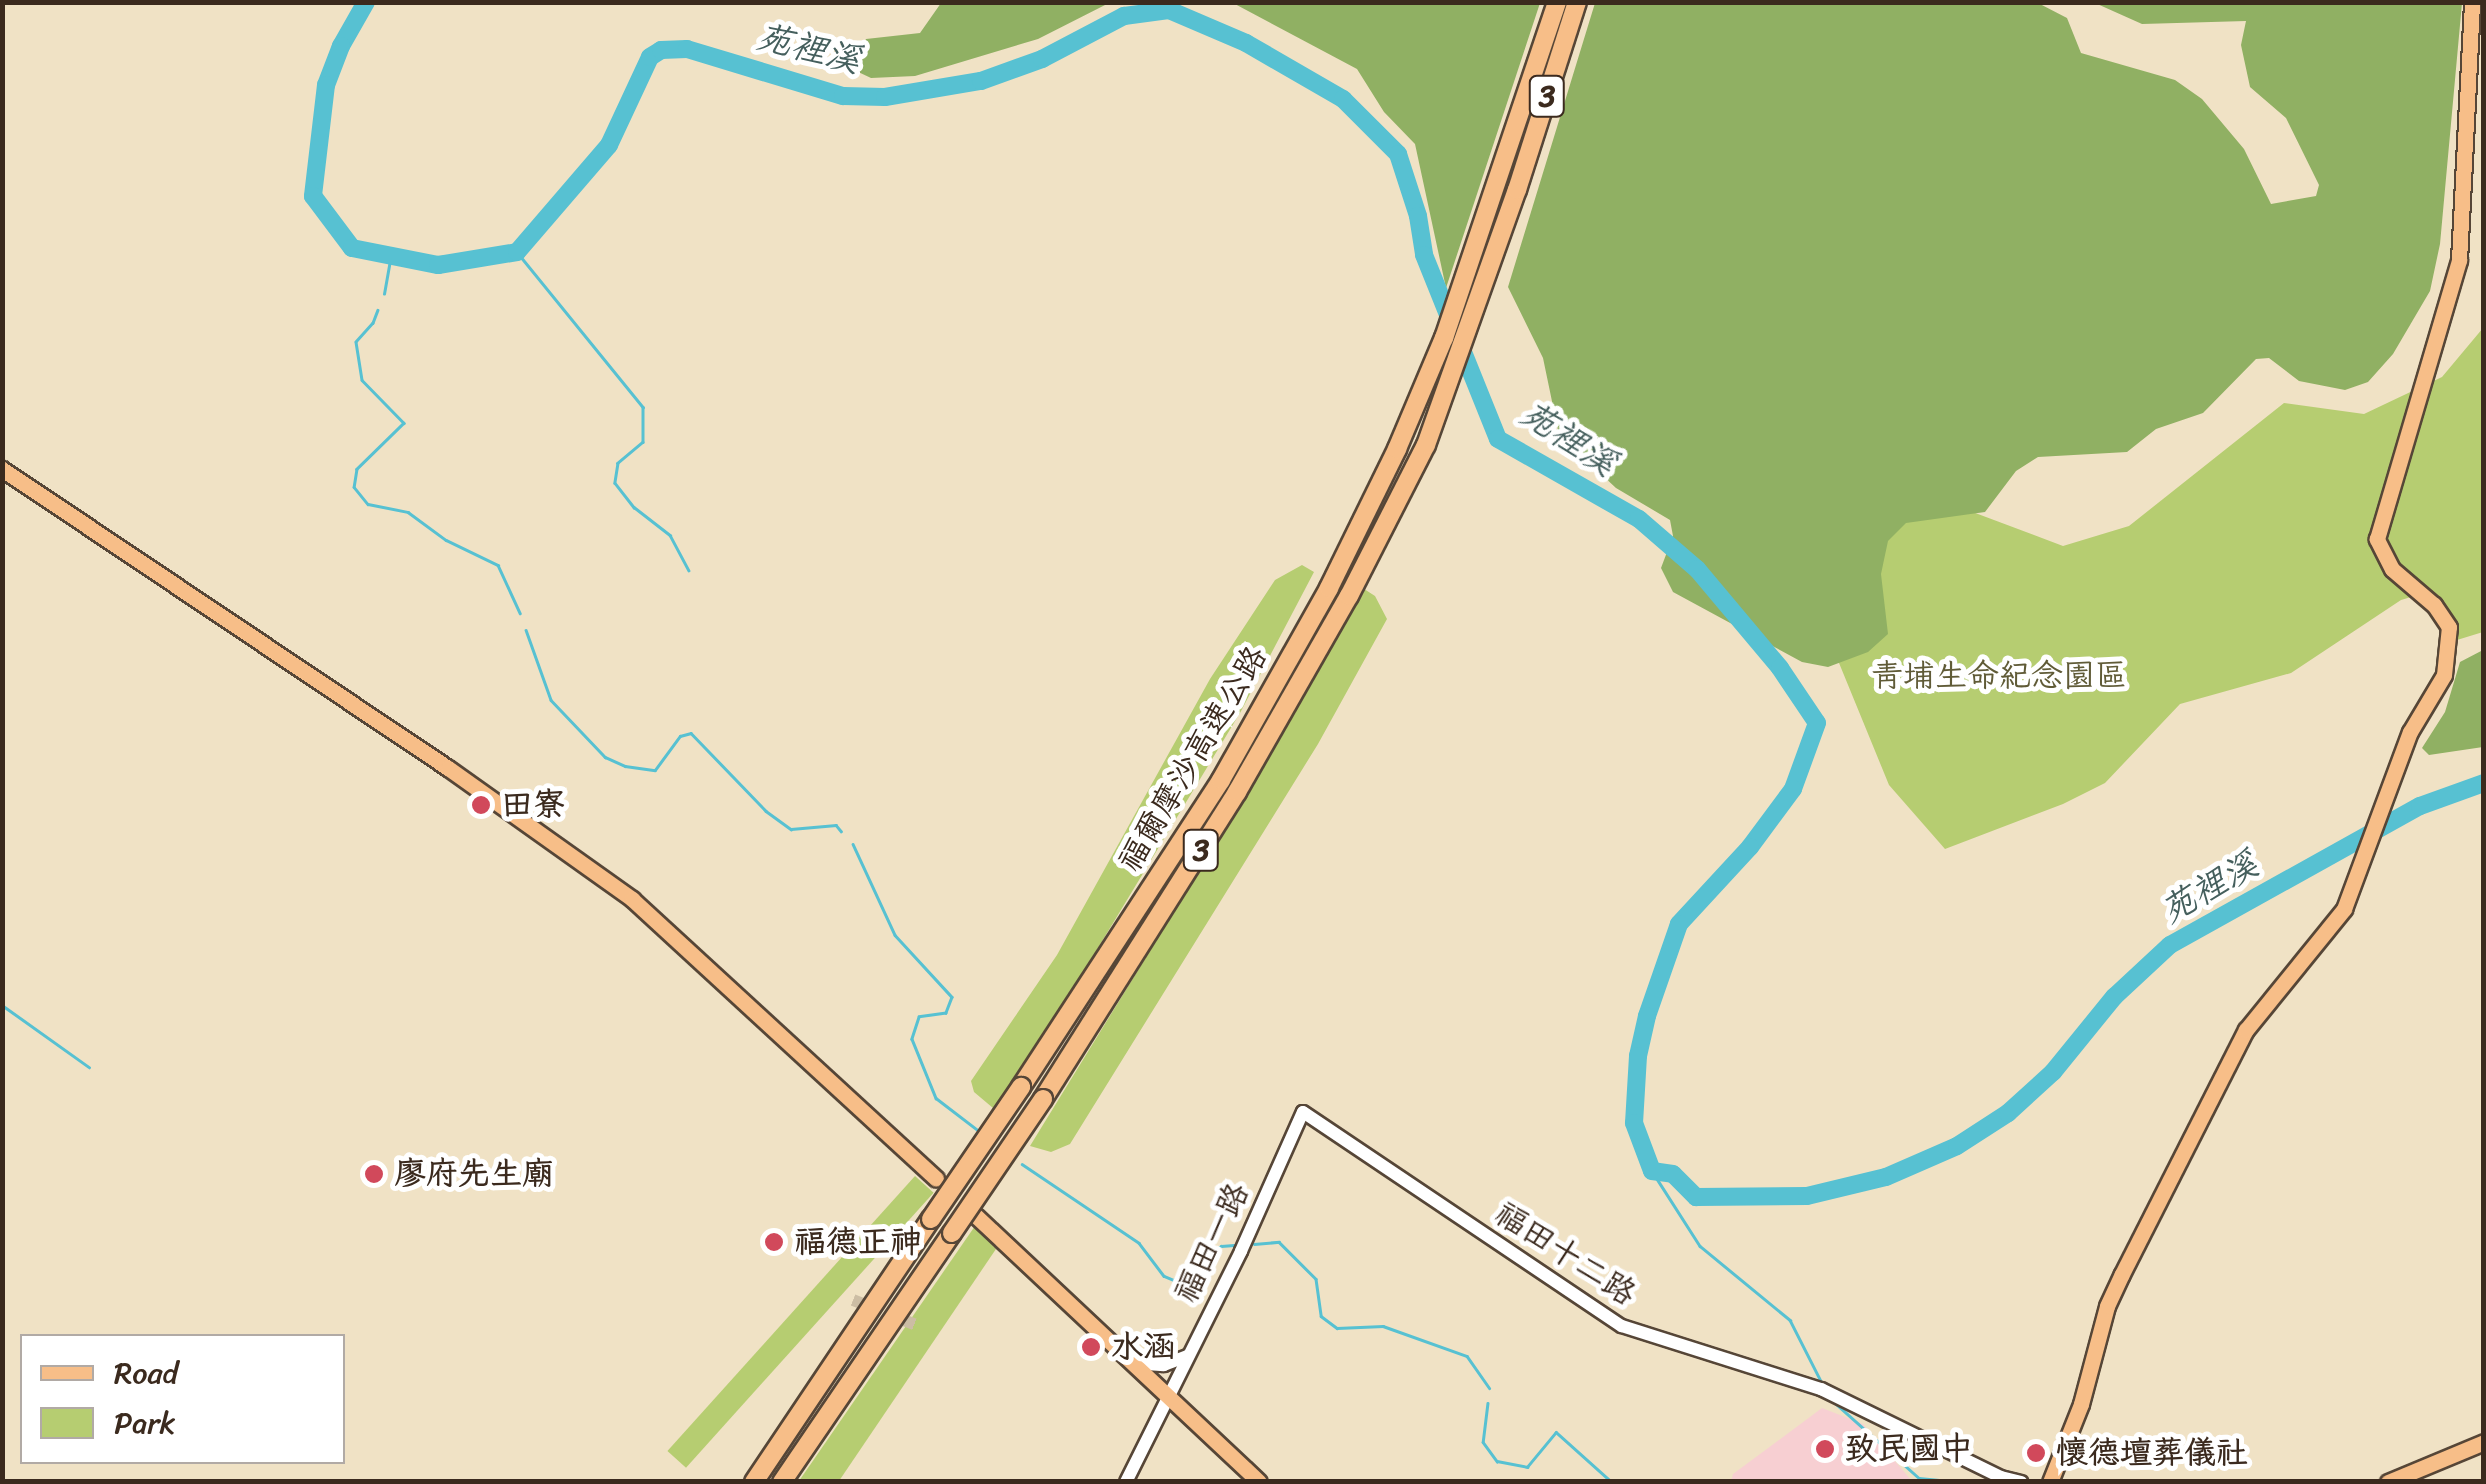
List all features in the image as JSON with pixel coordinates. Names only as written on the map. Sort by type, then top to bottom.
[{"type":"highway","name":"福爾摩沙高速公路","points":[[754,1482],[1022,1087],[1221,780],[1329,588],[1417,402],[1508,188],[1557,2]]},
{"type":"highway","name":"福爾摩沙高速公路","points":[[782,1482],[1043,1099],[1237,792],[1348,596],[1426,445],[1508,188],[1577,2]]},
{"type":"main road","points":[[2050,1482],[2080,1404],[2107,1306],[2246,1030],[2344,909],[2410,732],[2444,675],[2450,628],[2443,616],[2392,569],[2376,539],[2459,260],[2472,2]]},
{"type":"main road","points":[[2,469],[606,880],[936,1179]]},
{"type":"main road","points":[[976,1216],[1259,1482]]},
{"type":"main road","points":[[2388,1482],[2484,1442]]},
{"type":"street","name":"福田一路","points":[[1126,1482],[1304,1112]]},
{"type":"street","name":"福田十二路","points":[[1304,1112],[1622,1326],[1828,1392],[2001,1477],[2022,1482]]},
{"type":"street","points":[[1134,1363],[1164,1365],[1188,1356]]},
{"type":"shaded area","name":"致民國中","points":[[1822,1408],[1863,1424],[1912,1481],[1934,1481],[1731,1482],[1733,1474]]},
{"type":"green space","points":[[941,2],[1109,3],[1038,39],[915,76],[871,78],[854,70],[866,39],[920,33]]},
{"type":"green space","points":[[1233,3],[1540,3],[1446,288],[1415,144],[1384,112],[1357,69]]},
{"type":"green space","points":[[1595,3],[2038,3],[2067,18],[2081,53],[2175,80],[2202,99],[2244,149],[2271,204],[2316,196],[2319,185],[2286,118],[2250,87],[2241,45],[2246,21],[2142,24],[2095,3],[2462,3],[2440,244],[2430,291],[2393,354],[2368,382],[2345,390],[2299,381],[2269,358],[2256,359],[2203,413],[2156,429],[2127,452],[2038,457],[2016,471],[1985,512],[1906,523],[1888,541],[1881,574],[1888,634],[1868,652],[1828,667],[1802,662],[1673,592],[1661,568],[1673,536],[1670,520],[1616,488],[1559,435],[1543,358],[1508,287]]},
{"type":"green space","name":"青埔生命紀念園區","points":[[2483,328],[2483,632],[2457,640],[2450,615],[2428,592],[2401,600],[2291,673],[2180,704],[2105,783],[2063,804],[1945,849],[1889,785],[1821,619],[1815,552],[1938,499],[2063,546],[2129,526],[2284,403],[2364,414],[2442,377]]},
{"type":"green space","points":[[1302,565],[1314,572],[1240,713],[1058,1014],[993,1108],[974,1092],[971,1081],[1057,955],[1210,679],[1275,580]]},
{"type":"green space","points":[[1361,587],[1375,596],[1387,619],[1318,744],[1070,1144],[1051,1152],[1030,1146],[1242,801]]},
{"type":"green space","points":[[2483,650],[2483,747],[2429,755],[2422,748],[2445,712],[2460,662]]},
{"type":"green space","points":[[915,1176],[934,1193],[686,1468],[667,1451]]},
{"type":"green space","points":[[975,1226],[996,1249],[839,1481],[799,1481]]},
{"type":"waterway","name":"苑裡溪","points":[[366,2],[341,46],[326,85],[313,196],[352,248],[438,265],[517,252],[609,145],[650,57],[661,50],[687,49],[843,96],[885,97],[981,81],[1042,59],[1124,16],[1169,10],[1246,43],[1343,99],[1398,154],[1418,216],[1424,255],[1498,439],[1639,519],[1697,569],[1780,668],[1817,723],[1793,789],[1750,847],[1679,924],[1647,1016],[1638,1056],[1634,1123],[1652,1171],[1673,1174],[1696,1197],[1807,1196],[1886,1177],[1957,1146],[2008,1113],[2053,1072],[2114,997],[2170,945],[2420,806],[2484,783]]},
{"type":"waterway","points":[[517,252],[643,407],[643,442],[618,463],[615,483],[634,507],[670,535],[689,570]]},
{"type":"waterway","points":[[384,294],[391,255]]},
{"type":"waterway","points":[[378,310],[373,323],[356,342],[362,380],[404,423],[357,469],[354,487],[368,504],[408,512],[446,540],[498,565],[520,613]]},
{"type":"waterway","points":[[526,630],[551,700],[605,757],[625,766],[655,770],[680,736],[691,733],[766,811],[791,829],[836,825],[841,831]]},
{"type":"waterway","points":[[853,844],[895,935],[952,997],[946,1013],[919,1017],[912,1039],[936,1098],[979,1131]]},
{"type":"waterway","points":[[2,1005],[89,1067]]},
{"type":"waterway","points":[[1022,1164],[1139,1243],[1164,1276],[1174,1280],[1221,1246],[1234,1245]]},
{"type":"waterway","points":[[1652,1171],[1700,1246],[1790,1320],[1822,1383]]},
{"type":"waterway","points":[[1254,1244],[1279,1242],[1316,1279],[1321,1316],[1337,1328],[1383,1326],[1467,1356],[1489,1388]]},
{"type":"waterway","points":[[1834,1402],[1919,1478],[1959,1482]]},
{"type":"waterway","points":[[1488,1403],[1483,1442],[1497,1461],[1527,1467],[1556,1432],[1612,1482]]},
{"type":"tunnel","points":[[853,1300],[916,1325]]},
{"type":"place","name":"田寮","points":[[481,805]]},
{"type":"place","name":"廖府先生廟","points":[[374,1174]]},
{"type":"place","name":"福德正神","points":[[774,1242]]},
{"type":"place","name":"水涵","points":[[1091,1347]]},
{"type":"place","name":"致民國中","points":[[1825,1449]]},
{"type":"place","name":"懷德壇葬儀社","points":[[2036,1453]]}]
